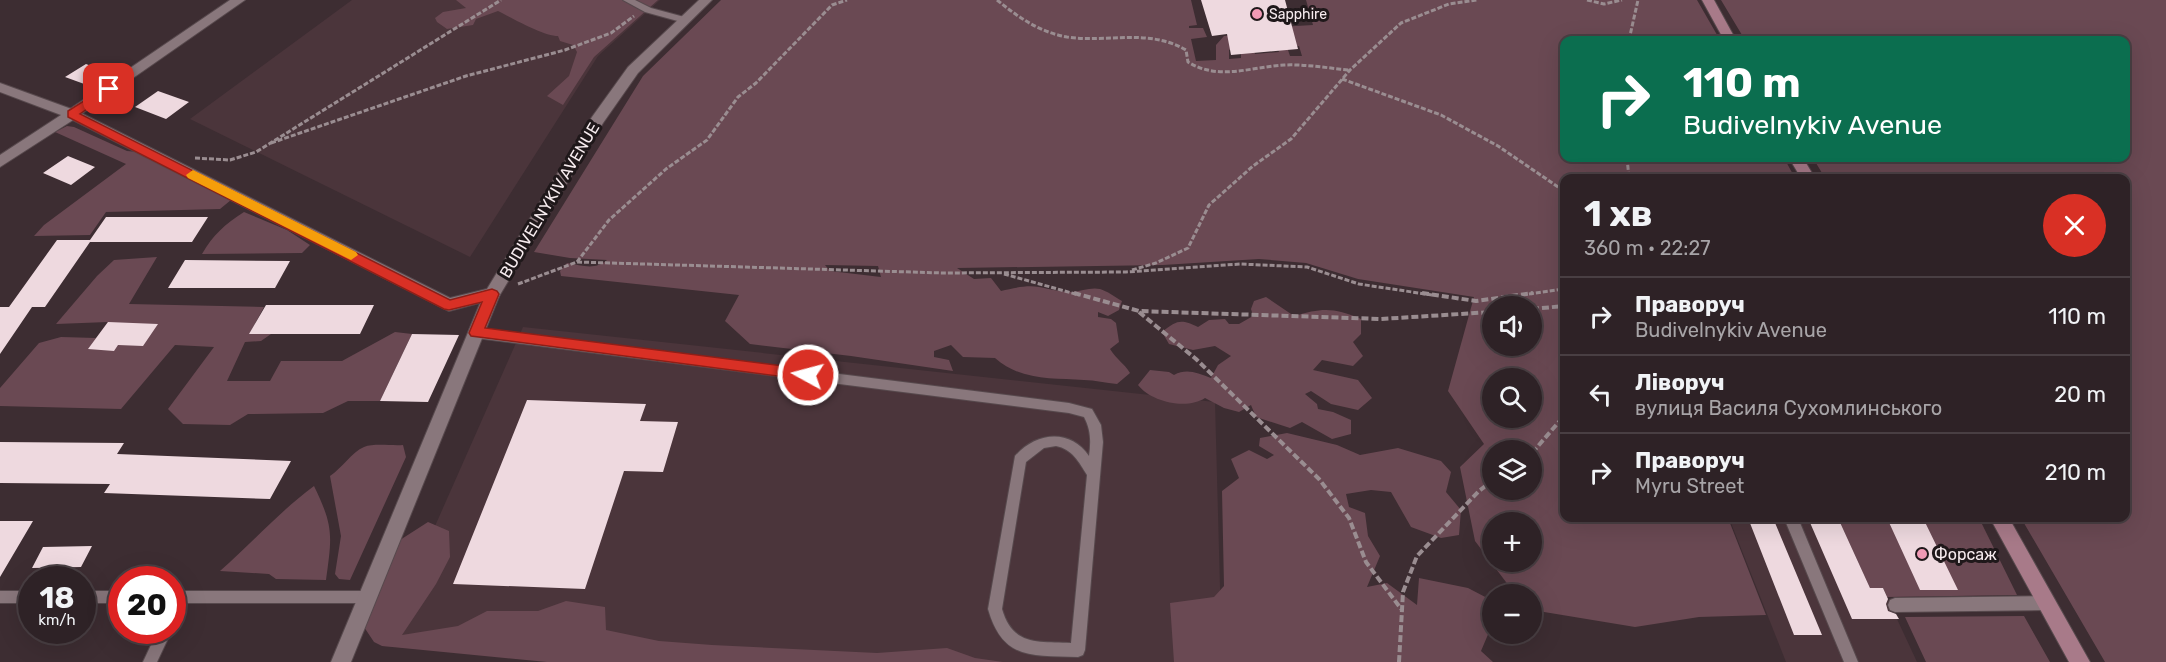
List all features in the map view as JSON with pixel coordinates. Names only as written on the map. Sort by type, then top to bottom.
[{"type":"main road","points":[[1708,0],[1728,36]]},
{"type":"main road","points":[[2001,522],[2080,662]]},
{"type":"street","points":[[0,162],[238,0]]},
{"type":"street","name":"BUDIVELNYKIV AVENUE","points":[[341,662],[492,294],[597,120],[633,70],[706,0]]},
{"type":"street","points":[[0,87],[72,114],[449,305],[492,294]]},
{"type":"lane","points":[[628,0],[644,8],[685,20]]},
{"type":"lane","points":[[476,333],[1070,408],[1088,413],[1095,426],[1097,442],[1095,476],[1078,650],[1020,646],[1002,631],[995,609],[1020,460],[1035,444],[1058,441],[1078,451],[1095,476]]},
{"type":"lane","points":[[1793,522],[1851,662]]},
{"type":"lane","points":[[0,597],[18,597]]},
{"type":"lane","points":[[186,597],[368,597]]},
{"type":"lane","points":[[1895,605],[2047,603]]},
{"type":"lane","points":[[150,662],[158,644]]},
{"type":"path","points":[[187,158],[230,160],[246,157],[501,0]]},
{"type":"path","points":[[577,262],[609,220],[666,169],[707,140],[738,97],[756,83],[832,5],[848,0]]},
{"type":"path","points":[[997,0],[1022,22],[1050,33],[1079,38],[1147,37],[1178,44],[1186,50],[1188,62],[1198,70],[1222,73],[1285,65],[1350,70]]},
{"type":"path","points":[[1126,272],[1156,263],[1188,248],[1209,206],[1252,166],[1291,139],[1350,70],[1401,23],[1449,4],[1477,0]]},
{"type":"path","points":[[1587,0],[1604,4],[1622,0]]},
{"type":"path","points":[[1630,36],[1638,0]]},
{"type":"path","points":[[271,143],[466,76],[565,50],[611,33],[644,8]]},
{"type":"path","points":[[1342,79],[1441,115],[1498,146],[1560,188]]},
{"type":"path","points":[[492,294],[577,262],[998,272],[1126,272],[1240,264],[1307,267],[1359,284],[1476,301],[1560,290]]},
{"type":"path","points":[[998,272],[1139,311],[1381,319],[1482,313]]},
{"type":"path","points":[[1542,308],[1560,306]]},
{"type":"path","points":[[1139,311],[1196,359],[1319,479],[1349,518],[1366,562],[1402,610]]},
{"type":"path","points":[[1542,441],[1560,421]]},
{"type":"path","points":[[1398,662],[1403,592],[1417,556],[1482,488]]},
{"type":"shaded area","points":[[352,0],[660,0],[598,56],[470,257],[190,119]]},
{"type":"shaded area","points":[[456,0],[658,0],[594,57],[563,105],[547,96],[569,76],[577,52],[573,45],[560,41],[558,36],[537,30],[498,11],[476,19],[473,25],[447,29],[435,18],[443,12],[466,8]]},
{"type":"shaded area","points":[[721,0],[1191,0],[1197,25],[1189,26],[1189,28],[1203,28],[1207,37],[1191,39],[1196,61],[1216,60],[1216,45],[1224,36],[1236,35],[1233,49],[1229,50],[1229,59],[1241,58],[1241,50],[1252,46],[1255,54],[1279,52],[1276,44],[1287,47],[1290,56],[1302,56],[1299,46],[1291,46],[1260,28],[1313,25],[1306,0],[1697,0],[1718,36],[1560,36],[1560,162],[1786,162],[1793,174],[1560,174],[1560,522],[1730,522],[1766,615],[1699,617],[1635,627],[1542,612],[1542,584],[1507,584],[1498,572],[1542,572],[1542,512],[1482,512],[1482,550],[1475,541],[1460,467],[1482,446],[1482,500],[1542,500],[1542,440],[1482,441],[1448,391],[1474,297],[1358,279],[1306,263],[1259,259],[1163,265],[957,268],[974,279],[991,278],[1001,291],[1030,286],[1068,292],[1100,289],[1122,301],[1119,310],[1108,316],[1098,312],[1098,317],[1111,319],[1116,323],[1119,342],[1110,349],[1130,373],[1117,384],[1026,375],[995,358],[963,357],[951,345],[934,351],[934,357],[949,360],[953,371],[750,344],[725,321],[739,295],[561,276],[560,271],[567,263],[593,266],[607,260],[570,258],[534,252],[643,76]],"holes":[[[825,265],[878,266],[881,277],[830,271]]]},
{"type":"shaded area","points":[[1721,0],[2166,0],[2166,662],[2105,662],[2023,522],[2130,522],[2130,174],[1823,174],[1815,162],[2130,162],[2130,36],[1743,36]]},
{"type":"shaded area","points":[[67,126],[127,151],[139,152],[231,200],[220,209],[106,212],[90,235],[34,236],[44,225],[126,164],[55,132]]},
{"type":"shaded area","points":[[244,212],[287,230],[310,245],[302,253],[202,254],[220,230]]},
{"type":"shaded area","points":[[157,257],[129,304],[264,307],[250,333],[271,334],[261,341],[245,342],[227,381],[270,381],[281,361],[342,361],[395,332],[412,334],[380,401],[348,401],[323,413],[248,414],[230,425],[183,424],[168,409],[214,347],[175,345],[121,409],[0,406],[0,388],[39,343],[61,337],[96,338],[108,322],[56,324],[97,276],[114,260]]},
{"type":"shaded area","points":[[1266,297],[1294,316],[1327,310],[1343,312],[1361,319],[1361,334],[1353,342],[1363,356],[1353,366],[1322,360],[1313,370],[1358,380],[1372,398],[1358,410],[1331,404],[1311,391],[1305,394],[1317,404],[1318,409],[1333,412],[1351,420],[1351,434],[1332,439],[1302,422],[1290,428],[1256,417],[1251,405],[1239,412],[1224,408],[1205,398],[1197,402],[1179,404],[1160,400],[1138,385],[1150,370],[1169,372],[1174,375],[1192,372],[1211,378],[1218,365],[1231,356],[1215,346],[1193,350],[1169,344],[1162,332],[1179,322],[1198,327],[1209,320],[1225,319],[1229,324],[1239,324],[1253,316],[1251,309],[1254,301]]},
{"type":"shaded area","points":[[523,327],[1215,402],[1222,662],[598,662],[382,646]]},
{"type":"shaded area","points":[[1287,433],[1337,445],[1360,455],[1398,448],[1441,461],[1451,472],[1446,492],[1461,510],[1459,535],[1441,538],[1411,527],[1391,492],[1371,490],[1346,494],[1349,507],[1365,513],[1368,536],[1380,556],[1367,587],[1387,583],[1417,605],[1419,578],[1468,588],[1482,595],[1482,644],[1484,644],[1481,651],[1493,662],[1174,662],[1170,603],[1214,597],[1224,586],[1222,491],[1239,478],[1231,459],[1249,450],[1267,459],[1274,455],[1259,446],[1260,438]]},
{"type":"shaded area","points":[[403,445],[406,457],[350,580],[339,579],[335,574],[341,536],[330,476],[364,447]]},
{"type":"shaded area","points":[[314,486],[325,512],[330,532],[326,580],[276,579],[269,574],[220,571],[289,506]]},
{"type":"shaded area","points":[[428,522],[449,531],[450,557],[436,584],[402,635],[458,626],[487,611],[538,611],[566,601],[605,607],[606,630],[659,641],[877,653],[947,648],[975,658],[1003,662],[547,662],[382,646],[374,642],[364,627],[400,540]]},
{"type":"shaded area","points":[[1731,522],[1852,522],[1917,662],[1786,662]]},
{"type":"shaded area","points":[[1840,522],[1981,522],[2017,595],[1887,597],[1883,588],[1870,588]]},
{"type":"shaded area","points":[[2024,616],[2050,662],[1926,662],[1905,617]]},
{"type":"building","points":[[1201,0],[1285,0],[1298,49],[1231,55],[1227,34],[1212,36]]},
{"type":"building","points":[[86,64],[107,72],[87,85],[65,77]]},
{"type":"building","points":[[158,91],[189,102],[166,119],[135,107]]},
{"type":"building","points":[[68,156],[95,167],[71,185],[43,173]]},
{"type":"building","points":[[106,217],[208,217],[192,242],[90,242],[45,307],[32,307],[0,354],[0,307],[9,307],[57,240],[90,240]]},
{"type":"building","points":[[185,260],[290,261],[275,288],[168,288]]},
{"type":"building","points":[[266,305],[374,305],[360,334],[249,334]]},
{"type":"building","points":[[108,322],[158,324],[143,346],[118,345],[114,351],[88,349]]},
{"type":"building","points":[[412,334],[459,335],[428,402],[380,401]]},
{"type":"building","points":[[527,400],[646,404],[640,421],[678,422],[663,472],[624,471],[585,589],[453,584]]},
{"type":"building","points":[[0,442],[124,443],[117,454],[291,461],[270,499],[104,493],[110,484],[0,483]]},
{"type":"building","points":[[0,521],[33,521],[0,577]]},
{"type":"building","points":[[1750,522],[1775,522],[1822,635],[1794,635]]},
{"type":"building","points":[[1810,522],[1840,522],[1870,588],[1883,588],[1888,599],[1886,604],[1888,611],[1896,614],[1899,619],[1852,619]]},
{"type":"building","name":"Форсаж","points":[[1889,522],[1925,522],[1958,590],[1920,590]]},
{"type":"building","points":[[92,546],[82,566],[33,566],[43,547]]},
{"type":"slow traffic","points":[[193,175],[351,255]]},
{"type":"place","name":"Sapphire","points":[[1257,14]]},
{"type":"place","name":"Форсаж","points":[[1922,554]]},
{"type":"route","points":[[109,89],[72,114],[449,305],[492,294],[476,333],[808,375]]}]
